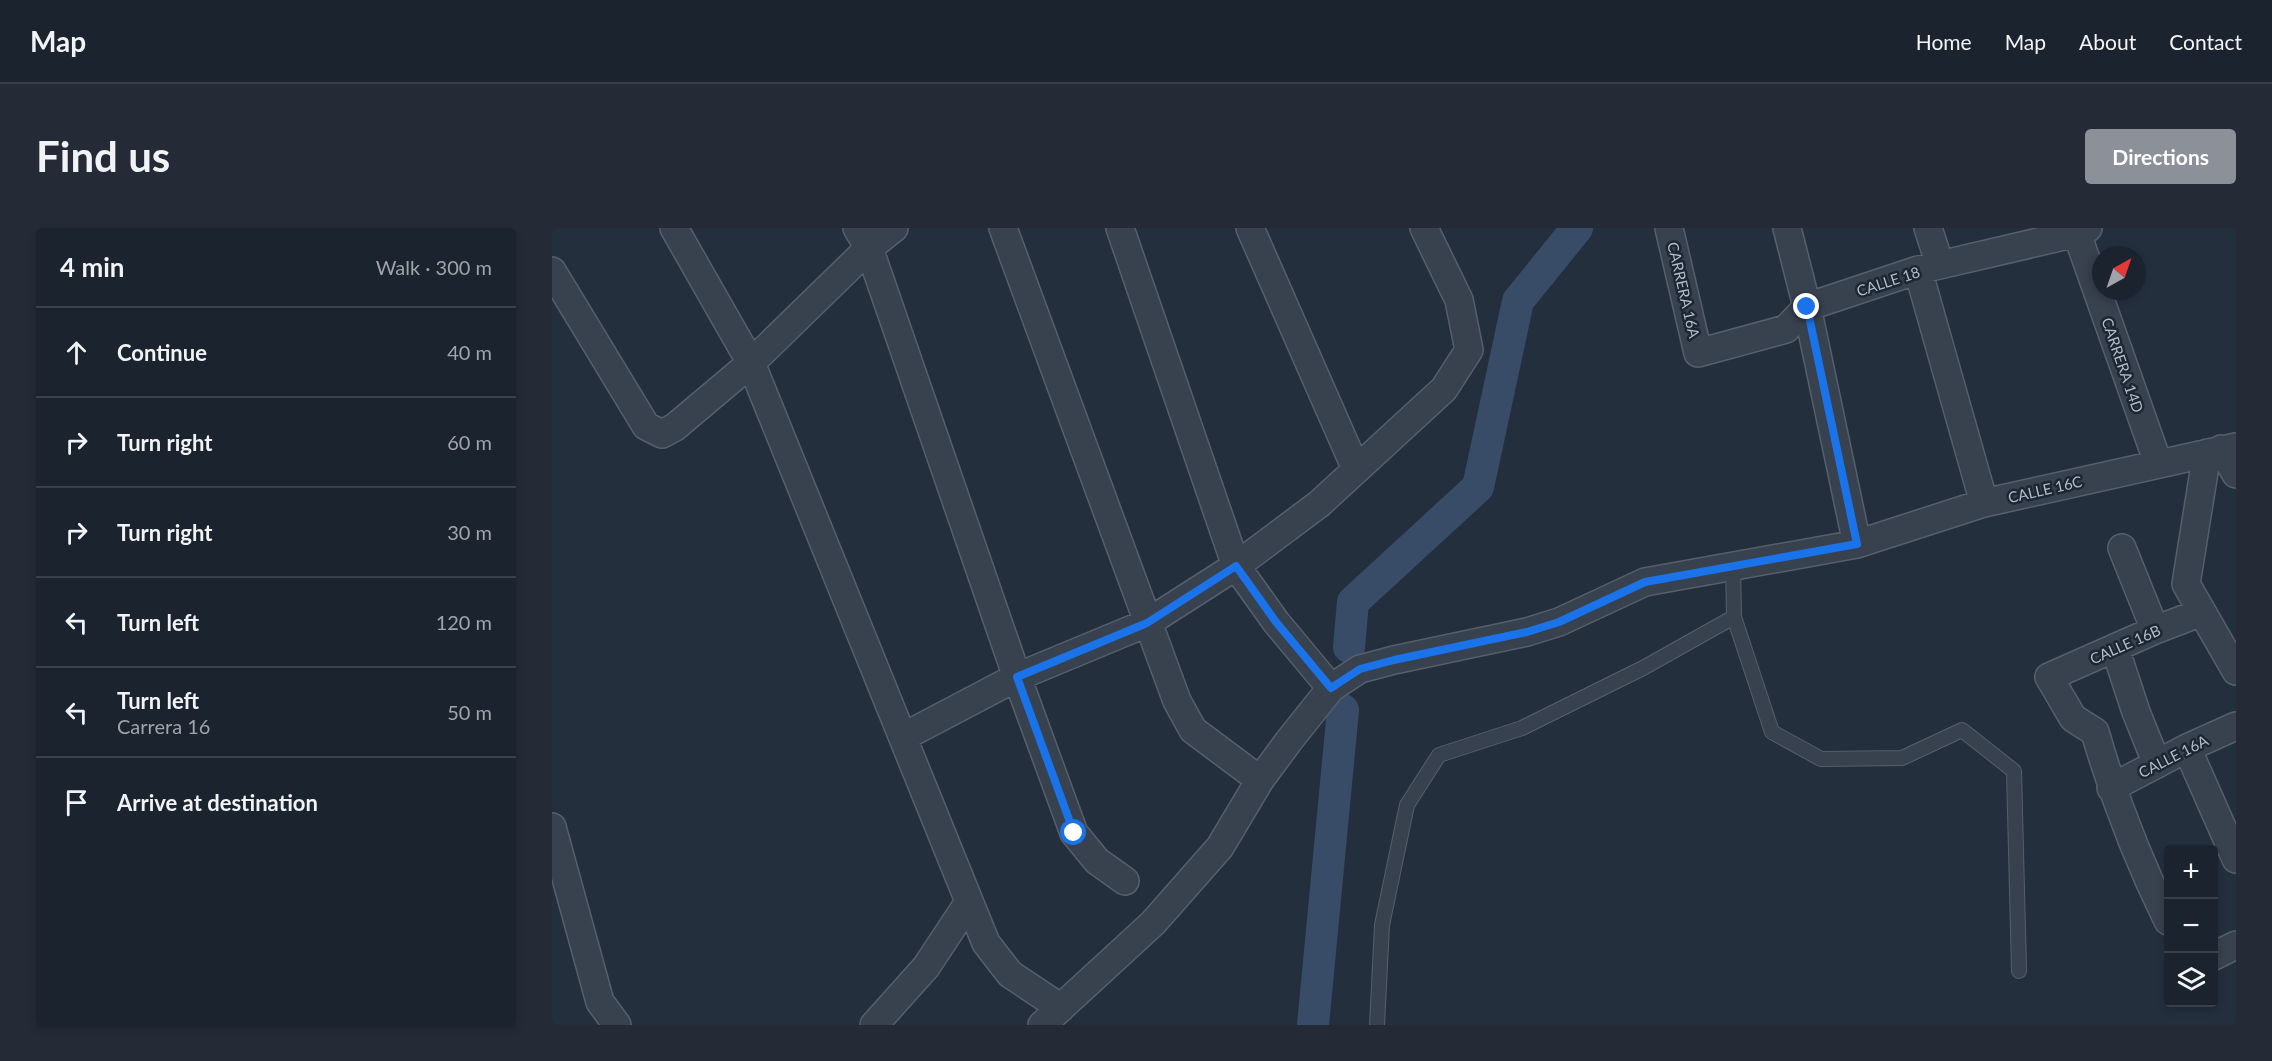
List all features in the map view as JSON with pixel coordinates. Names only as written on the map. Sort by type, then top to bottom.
[{"type":"street","points":[[674,228],[751,363],[986,943],[1010,974],[1052,1017]]},
{"type":"street","points":[[552,271],[646,426],[662,434],[675,427],[751,363],[863,238],[894,228]]},
{"type":"street","points":[[1003,228],[1177,701],[1193,730],[1260,780]]},
{"type":"street","points":[[1120,228],[1236,566],[1276,622],[1331,688]]},
{"type":"street","points":[[1250,228],[1356,469]]},
{"type":"street","points":[[903,736],[1017,677],[1147,623],[1236,566],[1319,504],[1444,389],[1469,350],[1459,300],[1424,228]]},
{"type":"street","name":"CARRERA 16A","points":[[1669,228],[1698,353]]},
{"type":"street","points":[[1787,228],[1807,307],[1857,544]]},
{"type":"street","points":[[1928,228],[1929,268],[1984,502]]},
{"type":"street","name":"CALLE 18","points":[[1698,353],[1786,329],[1807,307],[1929,268],[2080,230]]},
{"type":"street","name":"CARRERA 14D","points":[[2080,230],[2158,464]]},
{"type":"street","points":[[863,238],[1074,833],[1096,861],[1125,881]]},
{"type":"street","points":[[2221,450],[2236,474]]},
{"type":"street","points":[[2221,450],[2186,584],[2236,671]]},
{"type":"street","name":"CALLE 16C","points":[[1052,1017],[1153,923],[1220,847],[1260,780],[1331,688],[1360,669],[1527,632],[1559,622],[1645,582],[1857,544],[1984,502],[2221,450]]},
{"type":"street","points":[[2122,548],[2155,630]]},
{"type":"street","name":"CALLE 16B","points":[[2111,788],[2095,732],[2073,718],[2049,677],[2155,630],[2202,612]]},
{"type":"street","points":[[2115,648],[2136,712],[2157,764]]},
{"type":"street","name":"CALLE 16A","points":[[2111,788],[2187,748],[2236,726]]},
{"type":"street","points":[[2187,748],[2236,859]]},
{"type":"street","points":[[2111,788],[2146,876],[2164,911]]},
{"type":"street","points":[[552,827],[600,1002],[617,1025]]},
{"type":"street","points":[[874,1025],[926,967],[969,902]]},
{"type":"street","points":[[2218,954],[2236,945]]},
{"type":"lane","points":[[1733,565],[1734,617],[1772,732],[1821,759],[1902,758],[1962,730],[2014,771],[2019,971]]},
{"type":"lane","points":[[1377,1025],[1382,925],[1407,805],[1439,755],[1522,728],[1643,668],[1734,617]]},
{"type":"waterway","points":[[1349,647],[1353,602],[1478,487],[1518,301],[1577,228]]},
{"type":"waterway","points":[[1313,1025],[1343,710]]},
{"type":"route","points":[[1074,833],[1017,677],[1147,623],[1236,566],[1276,622],[1331,688],[1360,669],[1527,632],[1559,622],[1645,582],[1857,544],[1807,307]]}]
